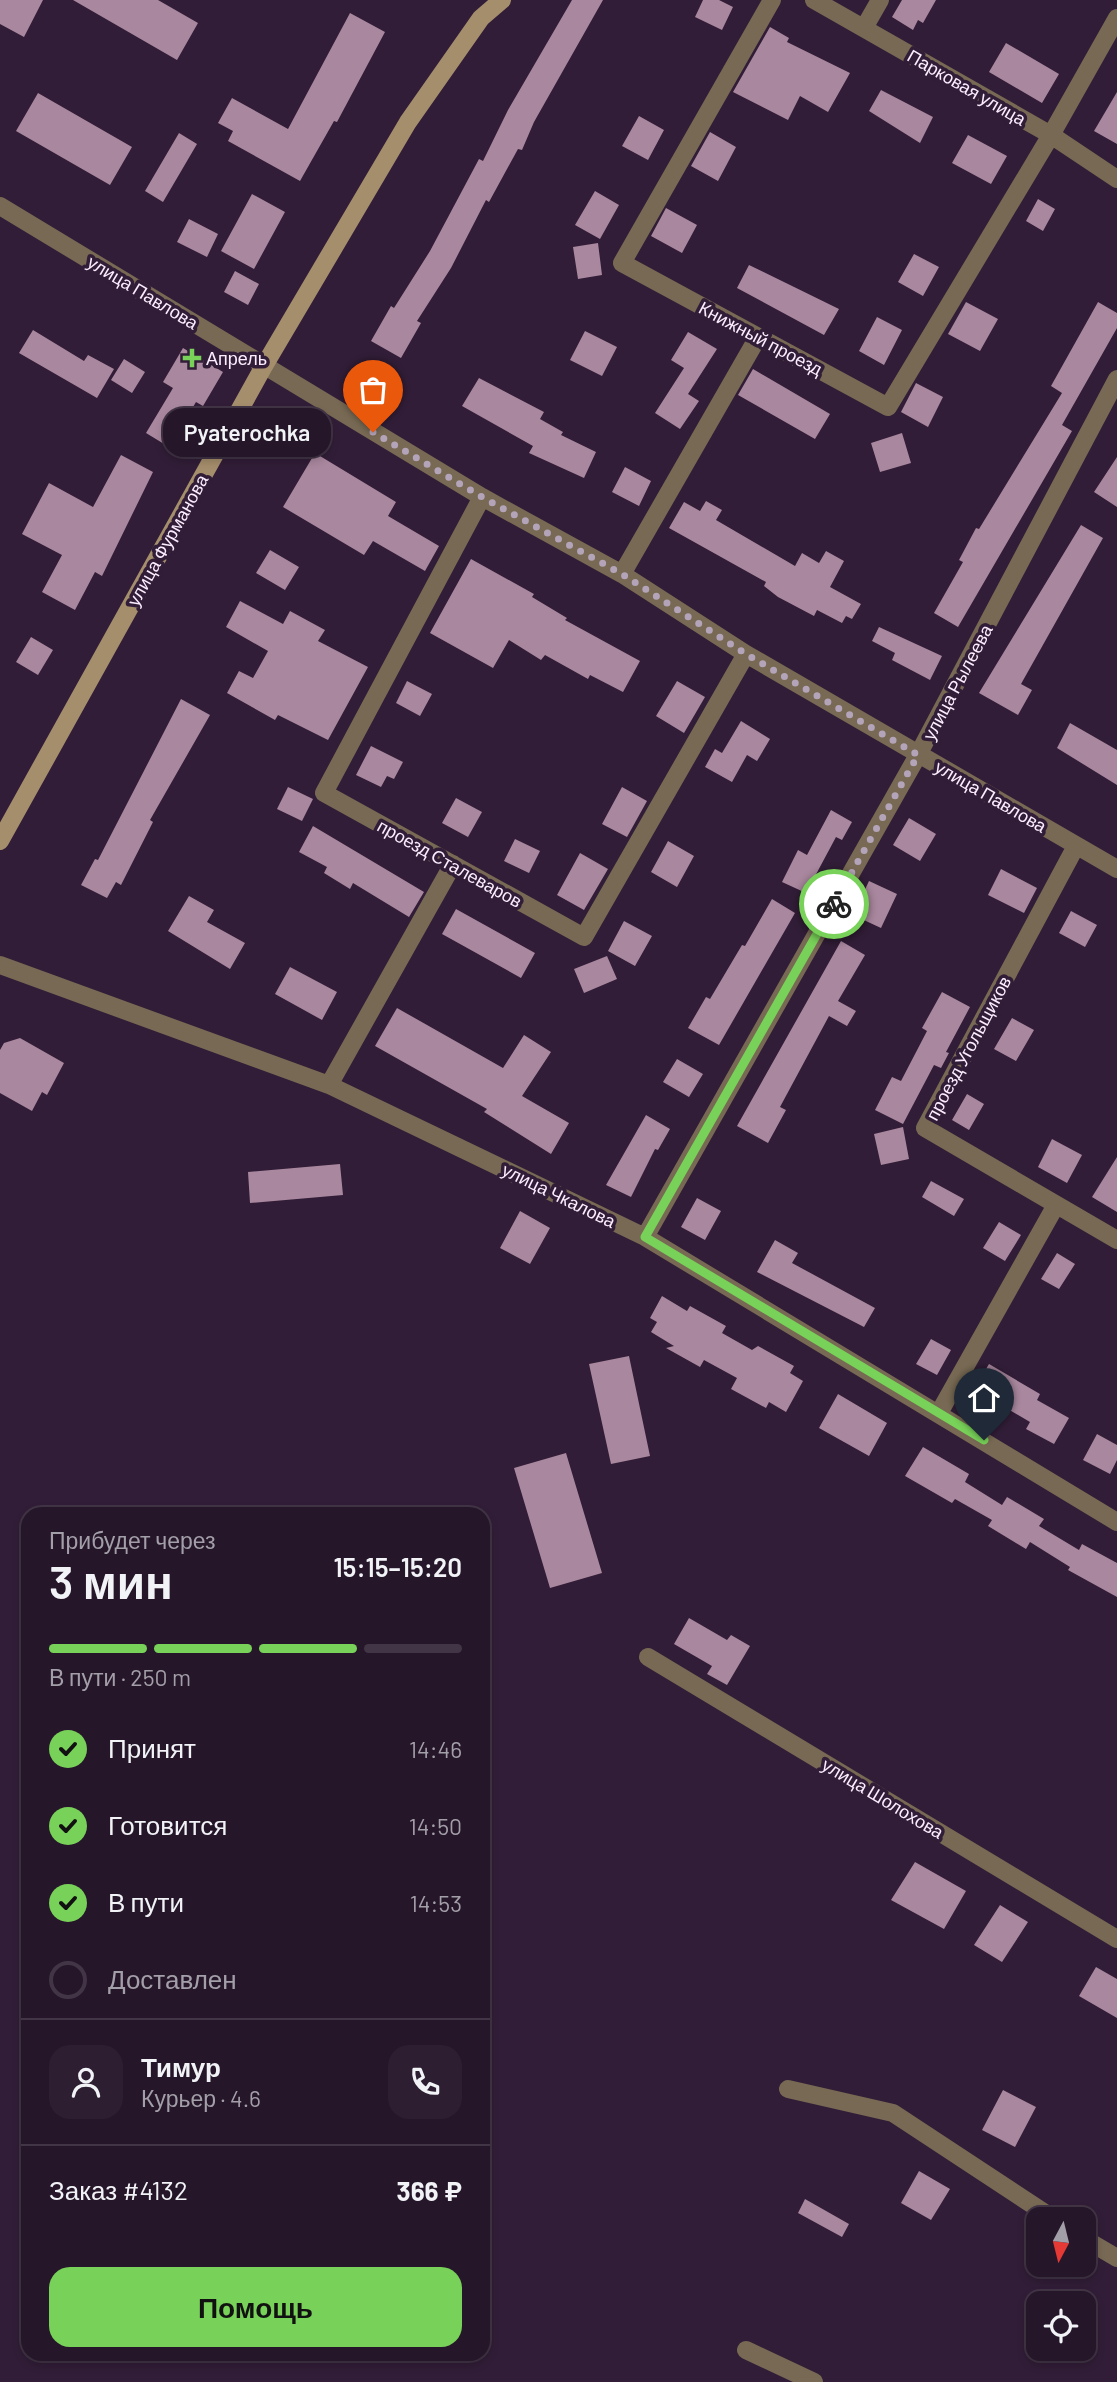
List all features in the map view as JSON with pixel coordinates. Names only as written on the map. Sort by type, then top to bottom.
[{"type":"street","name":"улица Фурманова","points":[[0,841],[264,366],[408,122],[481,18],[502,0]]},
{"type":"street","name":"Книжный проезд","points":[[772,0],[622,263],[888,407],[1051,135]]},
{"type":"street","name":"Парковая улица","points":[[814,0],[1051,135],[1117,179]]},
{"type":"street","points":[[864,28],[880,0]]},
{"type":"street","points":[[1051,135],[1117,18]]},
{"type":"street","name":"улица Павлова","points":[[0,206],[482,497],[622,574],[746,654],[1117,869]]},
{"type":"street","points":[[622,574],[758,337]]},
{"type":"street","name":"улица Рылеева","points":[[645,1237],[918,755],[1117,379]]},
{"type":"street","name":"проезд Сталеваров","points":[[482,497],[324,793],[584,937],[746,654]]},
{"type":"street","name":"проезд Угольщиков","points":[[1076,846],[925,1129],[1117,1241]]},
{"type":"street","points":[[330,1084],[453,864]]},
{"type":"street","name":"улица Чкалова","points":[[0,965],[330,1084],[645,1237],[1117,1522]]},
{"type":"street","points":[[939,1413],[1056,1205]]},
{"type":"street","name":"улица Шолохова","points":[[648,1657],[1117,1939]]},
{"type":"street","points":[[788,2089],[893,2113],[1036,2207]]},
{"type":"street","points":[[1096,2246],[1117,2258]]},
{"type":"street","points":[[746,2350],[814,2382]]},
{"type":"building","points":[[0,0],[43,0],[24,37],[0,24]]},
{"type":"building","points":[[73,0],[158,0],[198,23],[177,60]]},
{"type":"building","points":[[572,0],[603,0],[534,122],[522,150],[518,149],[489,202],[486,200],[451,268],[417,321],[421,323],[401,358],[371,341],[391,306],[394,308],[430,251],[479,159],[483,161],[508,110]]},
{"type":"building","points":[[703,0],[719,0],[733,7],[722,30],[695,17]]},
{"type":"building","points":[[902,0],[936,0],[923,23],[918,20],[913,30],[892,17]]},
{"type":"building","points":[[350,13],[385,32],[337,122],[334,121],[300,181],[228,141],[233,131],[218,123],[232,98],[288,129]]},
{"type":"building","points":[[770,27],[789,38],[787,42],[850,73],[828,112],[800,96],[788,120],[733,92]]},
{"type":"building","points":[[1006,43],[1059,74],[1042,103],[989,72]]},
{"type":"building","points":[[881,90],[933,117],[920,143],[869,111]]},
{"type":"building","points":[[1117,92],[1117,144],[1094,131]]},
{"type":"building","points":[[38,93],[132,147],[110,185],[16,131]]},
{"type":"building","points":[[639,116],[664,130],[648,160],[622,146]]},
{"type":"building","points":[[710,132],[736,147],[718,181],[691,166]]},
{"type":"building","points":[[179,133],[197,144],[163,202],[145,191]]},
{"type":"building","points":[[968,135],[1007,156],[991,184],[952,163]]},
{"type":"building","points":[[595,191],[619,205],[600,239],[575,225]]},
{"type":"building","points":[[252,194],[285,212],[254,269],[221,251]]},
{"type":"building","points":[[1038,199],[1055,209],[1043,231],[1026,221]]},
{"type":"building","points":[[666,208],[697,225],[682,253],[651,236]]},
{"type":"building","points":[[189,219],[218,234],[207,257],[177,242]]},
{"type":"building","points":[[598,243],[602,275],[578,279],[573,247]]},
{"type":"building","points":[[914,254],[939,267],[923,296],[898,282]]},
{"type":"building","points":[[749,265],[839,309],[824,335],[737,288]]},
{"type":"building","points":[[235,271],[259,284],[248,305],[224,292]]},
{"type":"building","points":[[966,302],[998,319],[980,351],[948,334]]},
{"type":"building","points":[[1098,302],[1117,313],[1117,328],[1062,425],[1072,431],[958,627],[934,613],[963,562],[959,560],[976,528],[979,529],[1062,393],[1051,386]]},
{"type":"building","points":[[877,317],[902,330],[884,365],[859,351]]},
{"type":"building","points":[[33,330],[84,361],[88,355],[114,369],[97,398],[19,353]]},
{"type":"building","points":[[585,331],[617,347],[602,376],[570,360]]},
{"type":"building","points":[[688,332],[717,349],[688,394],[699,401],[680,429],[655,413],[684,368],[671,360]]},
{"type":"building","points":[[183,348],[223,372],[203,406],[196,402],[169,447],[146,433],[173,388],[163,382]]},
{"type":"building","points":[[124,359],[145,372],[132,393],[111,380]]},
{"type":"building","points":[[753,369],[830,414],[815,439],[738,395]]},
{"type":"building","points":[[479,378],[544,412],[540,419],[563,432],[561,435],[596,452],[584,478],[529,453],[533,446],[462,406]]},
{"type":"building","points":[[916,383],[943,397],[928,427],[901,412]]},
{"type":"building","points":[[902,433],[911,463],[880,472],[871,443]]},
{"type":"building","points":[[315,453],[396,502],[388,516],[439,546],[425,571],[373,541],[364,555],[283,507]]},
{"type":"building","points":[[121,455],[153,472],[102,576],[95,572],[75,610],[42,592],[62,555],[22,534],[49,483],[93,507]]},
{"type":"building","points":[[1117,457],[1117,507],[1094,492]]},
{"type":"building","points":[[625,467],[651,481],[639,506],[612,492]]},
{"type":"building","points":[[706,501],[722,510],[716,520],[795,566],[802,553],[819,563],[826,551],[844,561],[830,587],[861,604],[852,619],[846,616],[842,623],[817,610],[814,616],[778,597],[764,586],[766,582],[669,528],[684,502],[700,511]]},
{"type":"building","points":[[1081,525],[1103,538],[1021,684],[1032,690],[1018,715],[979,693]]},
{"type":"building","points":[[270,550],[299,567],[285,590],[256,573]]},
{"type":"building","points":[[471,559],[534,594],[532,597],[567,618],[565,620],[640,661],[623,692],[590,675],[588,679],[545,655],[541,660],[509,640],[493,668],[430,633]]},
{"type":"building","points":[[240,601],[283,624],[290,611],[325,630],[318,641],[368,667],[328,740],[278,715],[275,720],[227,693],[239,671],[253,678],[268,651],[226,627]]},
{"type":"building","points":[[879,627],[942,656],[930,680],[892,660],[895,653],[872,641]]},
{"type":"building","points":[[31,637],[53,650],[38,675],[16,662]]},
{"type":"building","points":[[407,681],[432,694],[420,716],[396,703]]},
{"type":"building","points":[[677,681],[705,697],[684,733],[656,716]]},
{"type":"building","points":[[181,699],[210,715],[150,820],[153,822],[121,885],[116,882],[107,898],[81,885],[95,859],[98,860]]},
{"type":"building","points":[[741,721],[770,739],[757,761],[747,755],[732,782],[705,767],[715,749],[722,753]]},
{"type":"building","points":[[1070,723],[1117,750],[1117,785],[1057,748]]},
{"type":"building","points":[[371,746],[403,762],[394,779],[387,776],[381,787],[356,775]]},
{"type":"building","points":[[288,787],[313,799],[302,821],[277,809]]},
{"type":"building","points":[[622,787],[647,801],[627,837],[602,824]]},
{"type":"building","points":[[456,798],[482,812],[468,837],[442,823]]},
{"type":"building","points":[[831,810],[852,822],[842,840],[836,837],[806,893],[782,882],[798,850],[807,855]]},
{"type":"building","points":[[909,818],[936,834],[920,861],[893,845]]},
{"type":"building","points":[[313,826],[424,892],[409,917],[353,883],[350,889],[324,873],[327,867],[299,852]]},
{"type":"building","points":[[515,839],[540,851],[529,873],[504,861]]},
{"type":"building","points":[[668,841],[694,856],[677,887],[651,872]]},
{"type":"building","points":[[580,853],[608,869],[584,910],[557,895]]},
{"type":"building","points":[[1001,869],[1037,888],[1024,913],[988,895]]},
{"type":"building","points":[[869,881],[897,894],[881,928],[853,915]]},
{"type":"building","points":[[189,896],[214,910],[207,922],[245,943],[230,969],[168,931]]},
{"type":"building","points":[[772,899],[795,913],[719,1045],[688,1028],[706,997],[710,999],[742,945],[745,946]]},
{"type":"building","points":[[456,909],[535,953],[521,978],[442,934]]},
{"type":"building","points":[[1071,911],[1097,925],[1085,947],[1059,933]]},
{"type":"building","points":[[624,921],[652,936],[635,966],[608,951]]},
{"type":"building","points":[[841,941],[865,955],[838,1001],[856,1011],[847,1026],[829,1016],[780,1107],[786,1110],[768,1143],[737,1126]]},
{"type":"building","points":[[607,956],[617,979],[584,993],[574,969]]},
{"type":"building","points":[[290,967],[337,992],[322,1020],[275,994]]},
{"type":"building","points":[[942,992],[970,1007],[946,1052],[949,1053],[941,1068],[934,1065],[903,1124],[875,1110],[892,1077],[901,1081],[927,1031],[922,1028]]},
{"type":"building","points":[[397,1008],[503,1068],[524,1035],[551,1052],[522,1096],[569,1123],[551,1154],[484,1112],[487,1109],[375,1046]]},
{"type":"building","points":[[1012,1018],[1034,1030],[1016,1061],[994,1049]]},
{"type":"building","points":[[20,1038],[64,1063],[47,1095],[42,1092],[32,1111],[0,1093],[0,1050],[4,1043]]},
{"type":"building","points":[[677,1059],[703,1074],[689,1097],[663,1082]]},
{"type":"building","points":[[967,1094],[984,1104],[969,1130],[952,1120]]},
{"type":"building","points":[[646,1115],[670,1129],[658,1150],[655,1149],[631,1197],[606,1185]]},
{"type":"building","points":[[903,1127],[909,1159],[881,1165],[874,1134]]},
{"type":"building","points":[[1052,1139],[1082,1155],[1067,1183],[1038,1167]]},
{"type":"building","points":[[1117,1157],[1117,1212],[1092,1197]]},
{"type":"building","points":[[340,1164],[343,1195],[250,1203],[248,1172]]},
{"type":"building","points":[[931,1181],[964,1199],[954,1216],[922,1197]]},
{"type":"building","points":[[697,1198],[721,1211],[705,1240],[681,1227]]},
{"type":"building","points":[[520,1211],[550,1228],[530,1264],[500,1248]]},
{"type":"building","points":[[999,1222],[1021,1235],[1005,1261],[983,1248]]},
{"type":"building","points":[[775,1240],[798,1253],[792,1263],[875,1308],[864,1327],[757,1272]]},
{"type":"building","points":[[1057,1253],[1075,1264],[1059,1289],[1041,1279]]},
{"type":"building","points":[[662,1296],[687,1311],[690,1306],[726,1326],[722,1333],[752,1350],[758,1346],[794,1366],[790,1373],[803,1381],[786,1412],[769,1402],[766,1408],[731,1389],[737,1378],[704,1360],[700,1367],[666,1348],[674,1346],[651,1332],[657,1322],[650,1318]]},
{"type":"building","points":[[931,1339],[951,1350],[937,1375],[916,1364]]},
{"type":"building","points":[[629,1356],[650,1456],[611,1464],[589,1364]]},
{"type":"building","points":[[989,1364],[1040,1394],[1037,1400],[1069,1418],[1054,1444],[1026,1429],[1030,1422],[1001,1405],[998,1410],[971,1394]]},
{"type":"building","points":[[838,1394],[887,1423],[869,1456],[819,1428]]},
{"type":"building","points":[[1097,1434],[1117,1445],[1117,1460],[1110,1474],[1083,1460]]},
{"type":"building","points":[[923,1447],[969,1474],[965,1482],[1002,1505],[1007,1497],[1044,1519],[1039,1526],[1079,1550],[1082,1544],[1117,1563],[1117,1597],[1068,1570],[1070,1567],[1030,1542],[1026,1549],[988,1526],[992,1520],[955,1499],[952,1503],[905,1476]]},
{"type":"building","points":[[566,1453],[602,1573],[550,1588],[514,1468]]},
{"type":"building","points":[[689,1618],[727,1640],[731,1635],[750,1646],[727,1685],[707,1674],[712,1666],[674,1644]]},
{"type":"building","points":[[915,1862],[966,1891],[944,1929],[891,1900]]},
{"type":"building","points":[[1000,1905],[1028,1922],[1002,1962],[974,1945]]},
{"type":"building","points":[[1096,1967],[1117,1979],[1117,2018],[1079,1996]]},
{"type":"building","points":[[1003,2090],[1036,2107],[1015,2147],[982,2130]]},
{"type":"building","points":[[919,2171],[950,2189],[931,2220],[901,2203]]},
{"type":"building","points":[[805,2199],[849,2224],[842,2237],[798,2213]]},
{"type":"way so far","points":[[373,432],[482,497],[622,574],[746,654],[918,755],[834,904]]},
{"type":"place","name":"Апрель","points":[[192,358]]},
{"type":"place","name":"Pyaterochka","points":[[373,432]]},
{"type":"route","points":[[834,904],[645,1237],[984,1440]]}]
